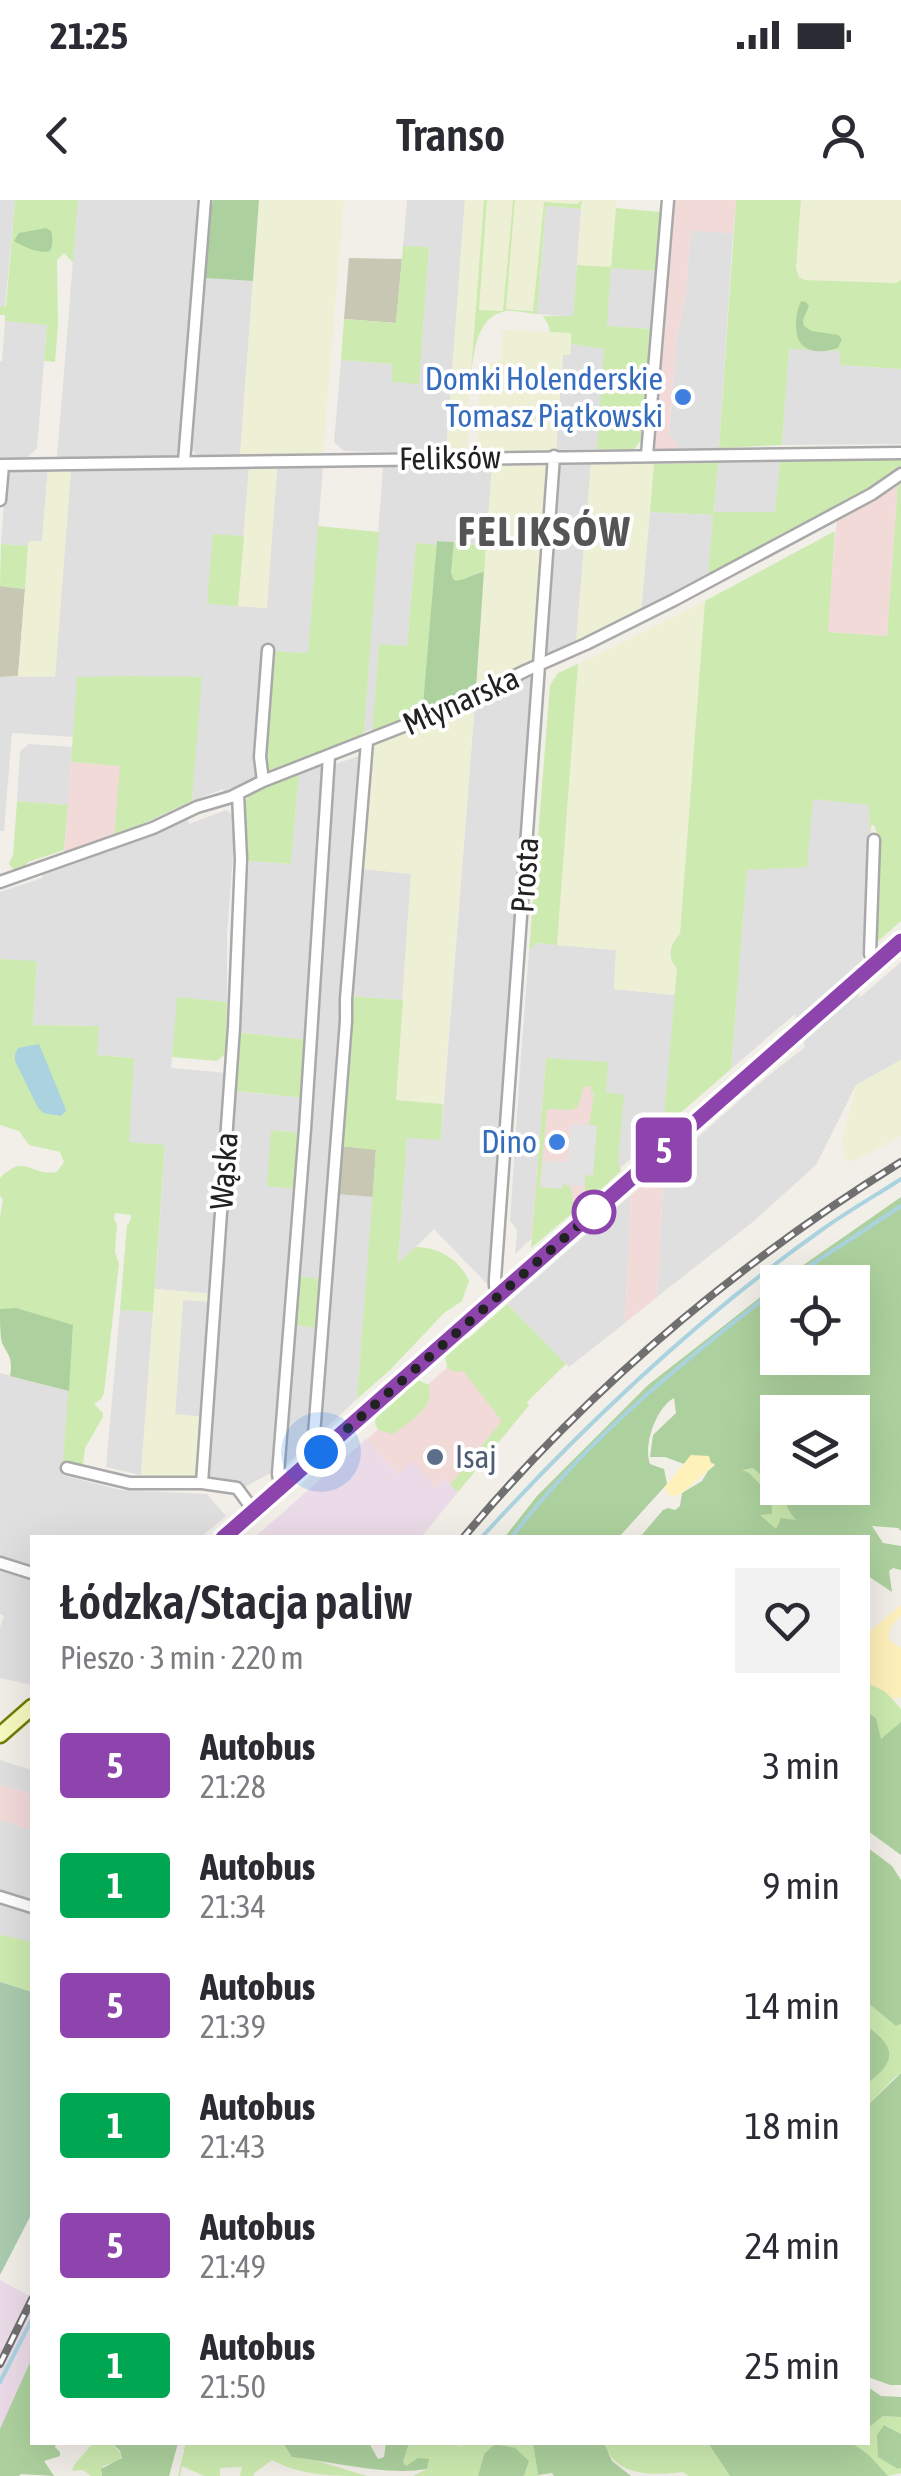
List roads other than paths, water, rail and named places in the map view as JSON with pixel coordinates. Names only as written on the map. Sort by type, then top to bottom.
[{"type":"main road","points":[[227,1535],[901,940]]},
{"type":"main road","points":[[0,1735],[30,1709]]},
{"type":"street","points":[[184,462],[205,200]]},
{"type":"street","points":[[647,456],[668,200]]},
{"type":"street","name":"Feliksów","points":[[1,464],[901,452]]},
{"type":"street","name":"Prosta","points":[[500,1294],[495,1279],[554,456]]},
{"type":"street","points":[[0,500],[1,464]]},
{"type":"street","name":"Młynarska","points":[[0,882],[121,840],[452,707],[674,600],[872,494],[901,474]]},
{"type":"street","points":[[263,781],[260,757],[268,650]]},
{"type":"street","points":[[321,1452],[314,1434],[367,742]]},
{"type":"street","points":[[281,1488],[278,1474],[329,756]]},
{"type":"street","name":"Wąska","points":[[202,1483],[234,1027],[241,859],[238,794]]},
{"type":"street","points":[[874,840],[870,954],[874,964]]},
{"type":"street","points":[[67,1468],[130,1482],[202,1483],[236,1488],[254,1511]]},
{"type":"street","points":[[0,1563],[30,1572]]},
{"type":"street","points":[[0,1898],[30,1906]]},
{"type":"water","points":[[39,1044],[65,1107],[61,1116],[43,1113],[37,1106],[15,1061],[18,1048]]},
{"type":"waterway","points":[[484,1535],[602,1413],[687,1335],[832,1222],[901,1179]]},
{"type":"waterway","points":[[811,1265],[901,1206]]},
{"type":"waterway","points":[[513,1535],[602,1436],[760,1302]]},
{"type":"waterway","points":[[0,2382],[30,2323]]},
{"type":"railway","points":[[466,1535],[561,1431],[667,1332],[781,1243],[901,1162]]},
{"type":"railway","points":[[0,2364],[30,2303]]},
{"type":"place","name":"Domki Holenderskie Tomasz Piątkowski","points":[[683,397]]},
{"type":"place","name":"Dino","points":[[557,1142]]},
{"type":"place","name":"Isaj","points":[[435,1457]]},
{"type":"district","name":"FELIKSÓW","points":[[545,531]]}]
